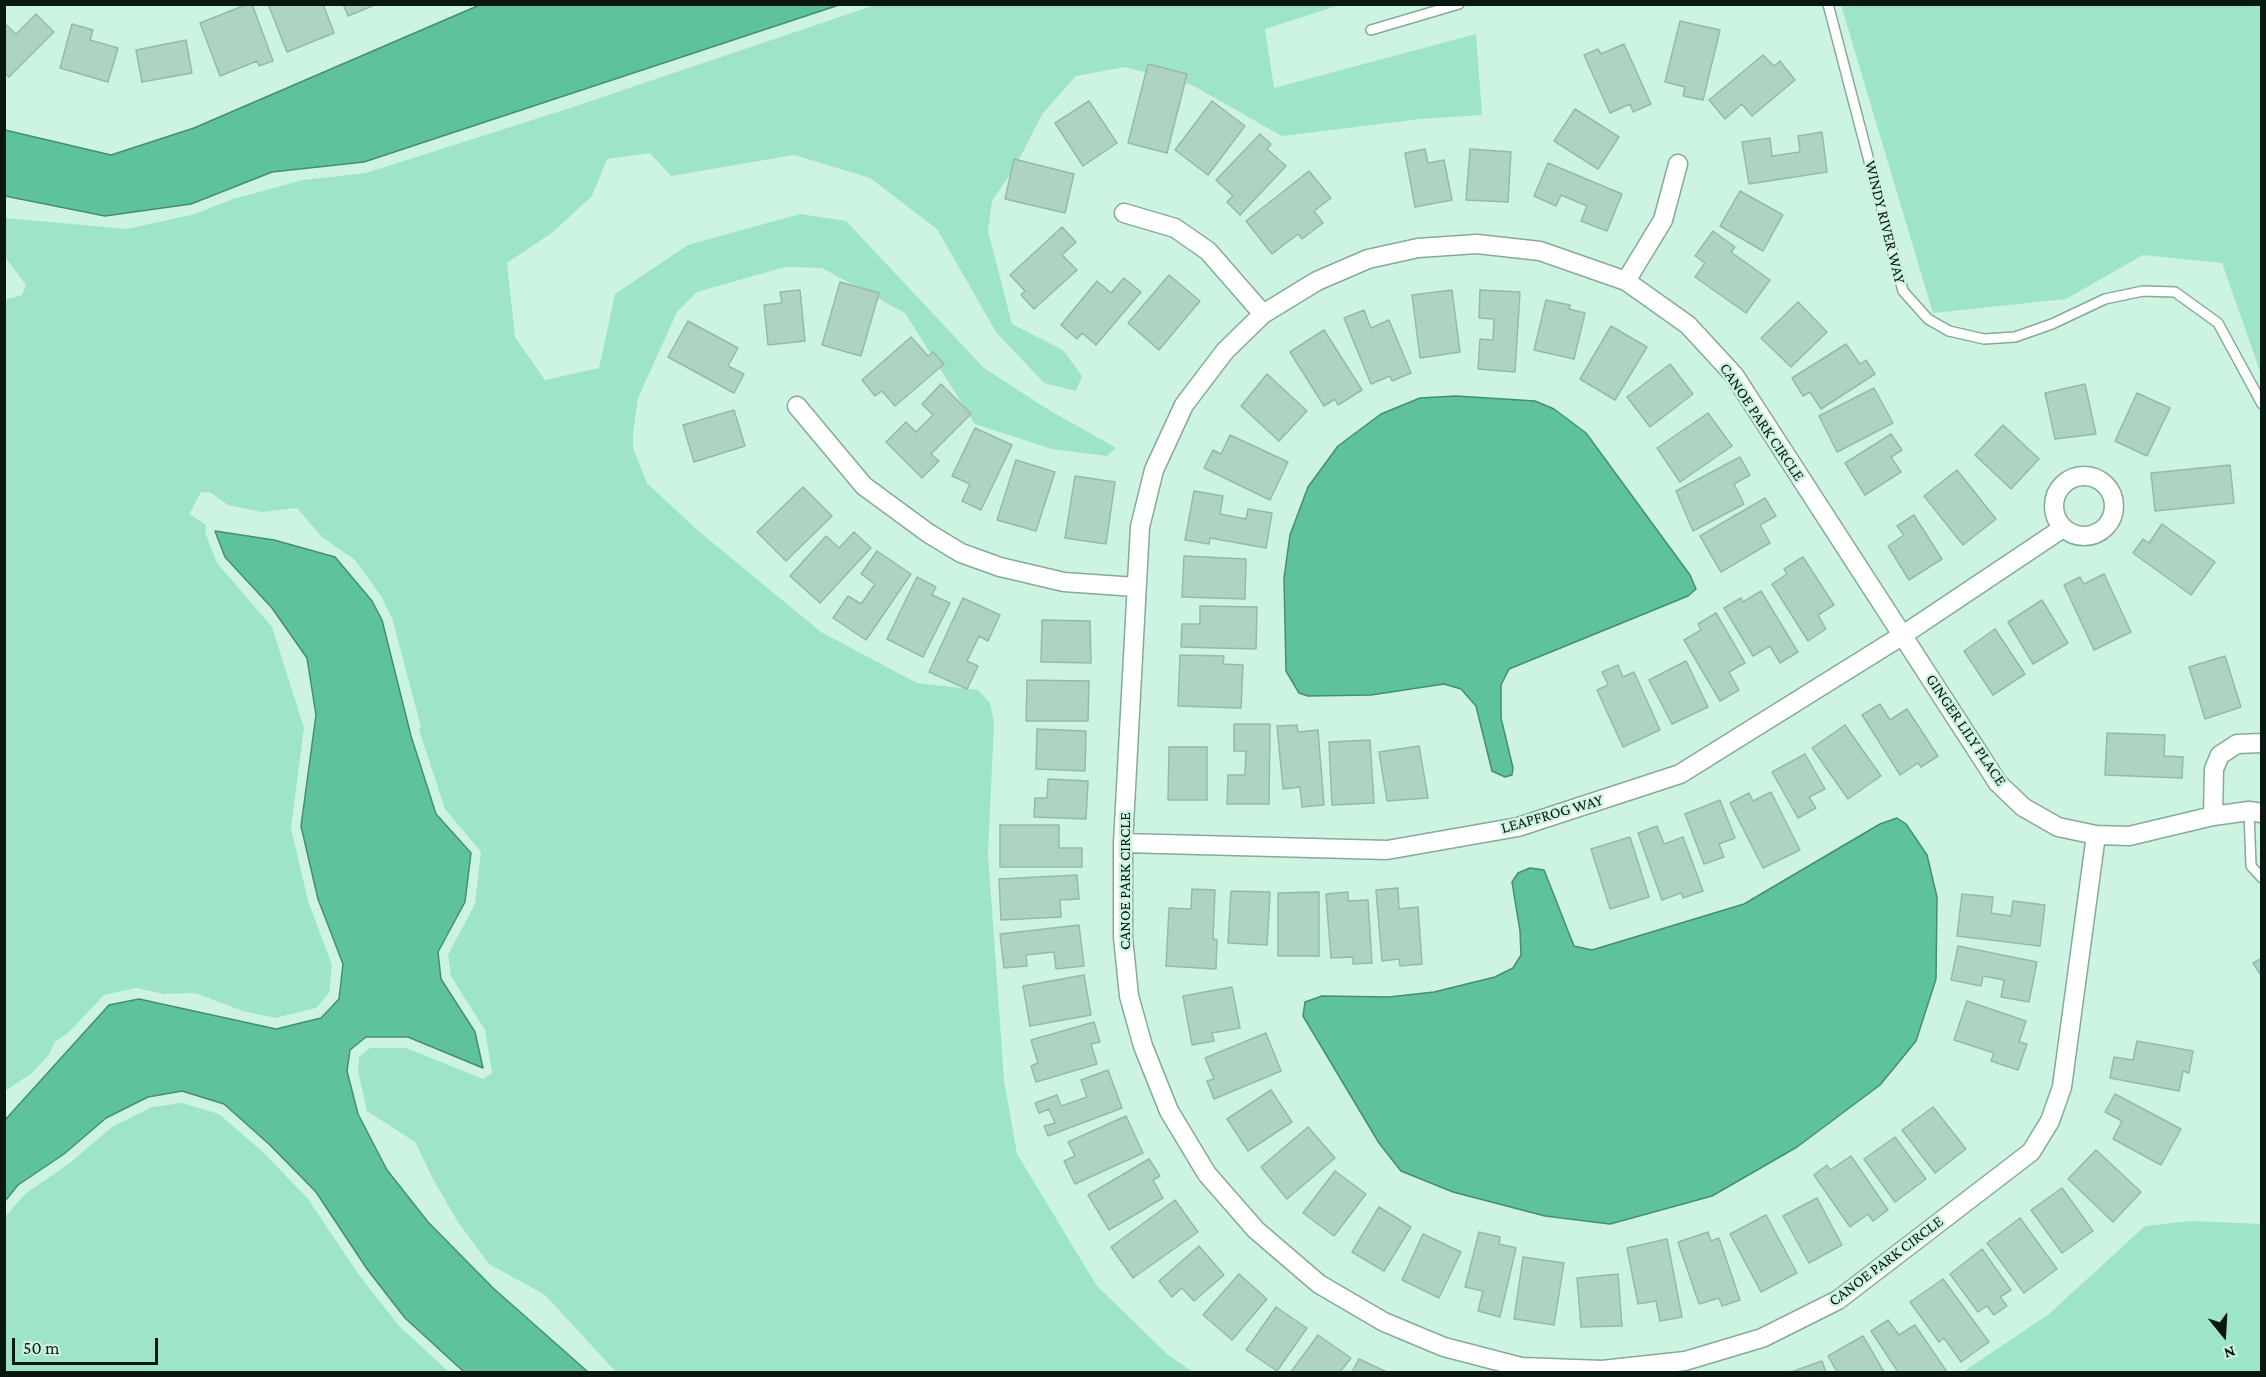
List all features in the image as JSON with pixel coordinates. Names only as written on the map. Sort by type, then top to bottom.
[{"type":"street","points":[[1626,280],[1663,220],[1678,164]]},
{"type":"street","points":[[1124,213],[1175,228],[1208,250],[1263,314]]},
{"type":"street","name":"CANOE PARK CIRCLE","points":[[1904,635],[1734,375],[1688,325],[1626,280],[1540,251],[1477,244],[1418,248],[1368,259],[1317,281],[1263,314],[1225,351],[1184,405],[1154,470],[1140,527],[1136,588],[1124,843],[1123,937],[1129,996],[1143,1046],[1169,1111],[1207,1174],[1256,1230],[1319,1284],[1394,1326],[1444,1347],[1521,1367],[1602,1370],[1685,1361],[1762,1338],[1838,1300],[2031,1152],[2050,1121],[2062,1087],[2096,835]]},
{"type":"street","points":[[797,406],[864,486],[928,533],[961,553],[1000,567],[1064,582],[1136,588]]},
{"type":"street","name":"LEAPFROG WAY","points":[[1124,843],[1387,850],[1518,827],[1680,774],[1904,635],[2063,528]]},
{"type":"street","name":"GINGER LILY PLACE","points":[[1904,635],[1998,783],[2023,807],[2058,827],[2096,835],[2129,836],[2213,816],[2255,812]]},
{"type":"street","points":[[2213,816],[2214,769],[2220,755],[2237,744],[2262,743]]},
{"type":"lane","points":[[1371,30],[1459,4]]},
{"type":"lane","name":"WINDY RIVER WAY","points":[[1828,4],[1903,291],[1928,319],[1950,331],[1984,339],[2015,337],[2052,324],[2105,299],[2143,291],[2175,292],[2218,323],[2262,404]]},
{"type":"lane","points":[[2255,812],[2251,866],[2262,878]]},
{"type":"shaded area","points":[[482,4],[839,5],[364,162],[272,172],[191,204],[105,216],[5,196],[5,130],[111,155],[194,128]]},
{"type":"shaded area","points":[[875,5],[1340,5],[1265,29],[1274,88],[1476,34],[1482,115],[1420,119],[1282,136],[1192,85],[1125,67],[1076,76],[1043,113],[1015,167],[992,201],[988,231],[1012,324],[1063,350],[1082,376],[1076,391],[1044,383],[996,332],[937,229],[870,178],[794,155],[671,176],[650,153],[607,159],[592,196],[553,232],[507,263],[515,337],[545,380],[599,368],[615,294],[688,245],[800,214],[846,221],[984,368],[1044,407],[1116,448],[1107,456],[1052,449],[975,424],[905,313],[822,268],[785,267],[697,292],[677,312],[638,398],[633,432],[633,448],[647,483],[696,529],[821,632],[917,683],[978,690],[990,703],[994,723],[988,854],[1004,1080],[1017,1154],[1097,1286],[1167,1354],[1193,1372],[616,1372],[545,1295],[489,1264],[458,1222],[415,1142],[367,1111],[358,1071],[359,1057],[370,1048],[406,1048],[483,1079],[492,1073],[485,1030],[451,976],[448,955],[475,904],[481,852],[445,809],[419,730],[421,727],[392,618],[381,596],[355,560],[322,537],[297,508],[262,512],[228,505],[211,493],[201,492],[189,514],[206,525],[205,532],[217,563],[272,627],[304,728],[291,828],[308,901],[332,965],[329,993],[316,1008],[275,1018],[243,1011],[195,993],[164,994],[136,988],[104,995],[69,1032],[55,1042],[48,1056],[32,1073],[5,1091],[4,300],[22,295],[26,285],[5,257],[5,218],[127,229],[195,214],[233,199],[303,180],[366,173],[567,109]]},
{"type":"shaded area","points":[[1841,5],[2261,5],[2261,374],[2222,263],[2143,255],[2066,299],[1933,313]]},
{"type":"shaded area","points":[[1456,396],[1535,401],[1554,409],[1586,433],[1690,575],[1696,589],[1688,596],[1509,669],[1501,685],[1501,718],[1513,768],[1512,775],[1505,777],[1492,771],[1476,706],[1461,689],[1444,684],[1371,695],[1308,696],[1299,693],[1286,671],[1284,578],[1290,535],[1308,487],[1338,446],[1381,414],[1420,398]]},
{"type":"shaded area","points":[[215,531],[274,540],[335,557],[372,601],[382,620],[411,736],[436,814],[471,853],[465,902],[438,952],[441,979],[475,1032],[483,1068],[408,1037],[366,1037],[350,1050],[347,1071],[358,1114],[387,1170],[428,1222],[493,1288],[588,1372],[464,1372],[405,1318],[367,1269],[316,1192],[270,1145],[224,1104],[182,1091],[148,1097],[106,1118],[64,1154],[18,1185],[5,1201],[5,1120],[109,1005],[139,999],[276,1029],[321,1018],[339,999],[343,964],[318,899],[301,826],[316,715],[307,658],[272,608],[225,557]]},
{"type":"shaded area","points":[[1897,818],[1906,824],[1927,855],[1937,897],[1936,979],[1916,1041],[1880,1085],[1797,1147],[1712,1196],[1610,1224],[1545,1216],[1453,1192],[1401,1171],[1379,1143],[1303,1016],[1305,1002],[1322,996],[1389,997],[1434,992],[1495,977],[1513,968],[1521,955],[1520,931],[1512,882],[1518,873],[1530,868],[1544,870],[1574,946],[1592,950],[1744,904],[1880,824]]},
{"type":"shaded area","points":[[182,1103],[219,1114],[264,1153],[308,1199],[359,1275],[399,1326],[449,1372],[5,1372],[5,1217],[25,1194],[70,1163],[112,1127],[152,1107]]},
{"type":"shaded area","points":[[2191,1221],[2261,1224],[2261,1372],[1963,1372],[2049,1314],[2145,1226]]},
{"type":"building","points":[[252,4],[273,61],[259,66],[257,61],[220,76],[200,23]]},
{"type":"building","points":[[268,4],[323,4],[334,33],[287,52]]},
{"type":"building","points":[[343,4],[377,4],[348,16]]},
{"type":"building","points":[[36,14],[54,32],[9,77],[4,73],[4,23],[16,34]]},
{"type":"building","points":[[1680,21],[1720,30],[1703,100],[1683,96],[1685,87],[1665,82]]},
{"type":"building","points":[[72,24],[93,30],[90,40],[118,48],[108,82],[60,68]]},
{"type":"building","points":[[186,40],[192,73],[142,82],[136,50]]},
{"type":"building","points":[[1624,44],[1651,104],[1633,112],[1630,104],[1610,113],[1584,55],[1598,49],[1601,54]]},
{"type":"building","points":[[1763,55],[1774,66],[1780,61],[1795,80],[1752,116],[1742,104],[1725,119],[1709,100]]},
{"type":"building","points":[[1148,64],[1187,74],[1167,153],[1128,143]]},
{"type":"building","points":[[1089,101],[1117,143],[1083,166],[1055,123]]},
{"type":"building","points":[[1212,101],[1245,126],[1208,175],[1175,150]]},
{"type":"building","points":[[1575,109],[1619,137],[1598,169],[1554,141]]},
{"type":"building","points":[[1822,132],[1827,172],[1749,184],[1742,142],[1770,138],[1772,156],[1800,152],[1798,136]]},
{"type":"building","points":[[1260,134],[1271,144],[1267,149],[1286,166],[1240,215],[1227,202],[1233,196],[1216,180]]},
{"type":"building","points":[[1425,149],[1428,163],[1444,160],[1452,200],[1415,207],[1405,153]]},
{"type":"building","points":[[1470,149],[1511,152],[1508,202],[1466,200]]},
{"type":"building","points":[[1014,159],[1074,174],[1065,213],[1005,199]]},
{"type":"building","points":[[1548,163],[1622,194],[1607,231],[1581,221],[1587,206],[1561,195],[1556,206],[1534,196]]},
{"type":"building","points":[[1309,171],[1331,198],[1314,211],[1323,223],[1302,239],[1298,234],[1272,254],[1246,221]]},
{"type":"building","points":[[1740,191],[1783,215],[1763,251],[1720,226]]},
{"type":"building","points":[[1062,227],[1076,242],[1062,255],[1077,270],[1034,309],[1021,295],[1025,291],[1010,275]]},
{"type":"building","points":[[1713,231],[1735,247],[1731,252],[1770,280],[1746,313],[1695,277],[1705,263],[1695,256]]},
{"type":"building","points":[[1169,275],[1200,301],[1159,350],[1128,323]]},
{"type":"building","points":[[1124,278],[1141,292],[1096,345],[1082,333],[1077,339],[1061,325],[1097,281],[1111,293]]},
{"type":"building","points":[[840,282],[879,293],[861,356],[822,345]]},
{"type":"building","points":[[800,290],[805,341],[768,345],[764,305],[782,303],[780,292]]},
{"type":"building","points":[[1452,290],[1460,352],[1420,358],[1412,295]]},
{"type":"building","points":[[1480,290],[1520,292],[1515,372],[1478,369],[1480,339],[1493,340],[1494,319],[1479,318]]},
{"type":"building","points":[[1546,300],[1570,305],[1569,309],[1585,313],[1574,359],[1534,350]]},
{"type":"building","points":[[1798,302],[1827,332],[1791,367],[1761,338]]},
{"type":"building","points":[[1364,310],[1371,328],[1389,320],[1411,373],[1392,381],[1390,376],[1371,384],[1344,318]]},
{"type":"building","points":[[688,321],[738,348],[728,366],[744,374],[734,393],[668,357]]},
{"type":"building","points":[[1611,326],[1647,347],[1615,400],[1580,379]]},
{"type":"building","points":[[1324,330],[1362,390],[1338,405],[1335,399],[1324,406],[1290,352]]},
{"type":"building","points":[[911,337],[928,356],[933,352],[944,364],[895,406],[882,391],[875,396],[862,380]]},
{"type":"building","points":[[1846,344],[1860,364],[1866,360],[1875,374],[1821,409],[1810,392],[1803,396],[1792,378]]},
{"type":"building","points":[[1670,364],[1693,394],[1650,427],[1627,397]]},
{"type":"building","points":[[1267,374],[1307,411],[1279,441],[1241,406]]},
{"type":"building","points":[[941,384],[971,414],[931,454],[939,461],[922,478],[886,442],[906,422],[916,432],[933,415],[922,404]]},
{"type":"building","points":[[2085,384],[2096,434],[2055,439],[2045,393]]},
{"type":"building","points":[[1874,388],[1893,423],[1837,452],[1819,416]]},
{"type":"building","points":[[2137,393],[2170,408],[2147,456],[2115,441]]},
{"type":"building","points":[[734,410],[745,446],[694,462],[683,425]]},
{"type":"building","points":[[1708,413],[1732,446],[1680,482],[1657,448]]},
{"type":"building","points":[[2003,425],[2039,459],[2011,489],[1975,455]]},
{"type":"building","points":[[975,428],[1012,445],[981,510],[962,501],[970,484],[952,476]]},
{"type":"building","points":[[1891,434],[1902,450],[1891,457],[1901,472],[1865,495],[1845,463]]},
{"type":"building","points":[[1230,435],[1288,462],[1270,500],[1204,468],[1213,450],[1221,454]]},
{"type":"building","points":[[1740,457],[1750,475],[1734,484],[1744,504],[1693,531],[1676,491]]},
{"type":"building","points":[[1016,460],[1055,472],[1036,531],[997,520]]},
{"type":"building","points":[[2230,465],[2234,503],[2155,511],[2151,473]]},
{"type":"building","points":[[1957,470],[1996,519],[1963,545],[1924,496]]},
{"type":"building","points":[[1075,476],[1115,482],[1106,544],[1065,538]]},
{"type":"building","points":[[803,487],[832,516],[786,561],[757,532]]},
{"type":"building","points":[[1194,491],[1223,496],[1220,514],[1246,519],[1248,509],[1272,513],[1266,548],[1210,538],[1209,544],[1185,540]]},
{"type":"building","points":[[1765,498],[1776,516],[1760,525],[1770,543],[1721,572],[1700,536]]},
{"type":"building","points":[[1914,515],[1942,559],[1909,580],[1888,546],[1904,535],[1897,526]]},
{"type":"building","points":[[2162,524],[2215,562],[2191,595],[2133,553],[2143,539],[2149,543]]},
{"type":"building","points":[[854,532],[871,548],[820,603],[790,576],[826,536],[839,548]]},
{"type":"building","points":[[877,551],[911,574],[866,640],[833,618],[848,596],[861,604],[875,584],[861,574]]},
{"type":"building","points":[[1184,556],[1246,559],[1245,599],[1182,597]]},
{"type":"building","points":[[1803,557],[1834,605],[1818,615],[1826,629],[1808,641],[1772,584],[1787,574],[1784,569]]},
{"type":"building","points":[[2104,574],[2131,632],[2094,650],[2064,585],[2080,577],[2084,584]]},
{"type":"building","points":[[917,577],[936,587],[932,595],[950,603],[923,657],[887,639]]},
{"type":"building","points":[[1761,591],[1798,652],[1780,663],[1770,646],[1753,656],[1724,608],[1741,598],[1743,602]]},
{"type":"building","points":[[963,598],[1000,615],[988,641],[979,636],[967,661],[978,666],[967,689],[929,672]]},
{"type":"building","points":[[2042,600],[2068,643],[2033,664],[2008,622]]},
{"type":"building","points":[[1200,606],[1257,607],[1256,649],[1181,647],[1182,624],[1200,624]]},
{"type":"building","points":[[1716,613],[1745,663],[1729,672],[1739,690],[1720,701],[1684,640],[1701,630],[1698,624]]},
{"type":"building","points":[[1042,620],[1090,621],[1091,663],[1041,662]]},
{"type":"building","points":[[1995,629],[2025,674],[1993,695],[1964,651]]},
{"type":"building","points":[[1180,655],[1224,656],[1223,664],[1243,665],[1241,708],[1178,706]]},
{"type":"building","points":[[2225,656],[2241,707],[2205,719],[2189,667]]},
{"type":"building","points":[[1686,661],[1708,707],[1672,724],[1649,680]]},
{"type":"building","points":[[1618,665],[1623,677],[1634,672],[1660,730],[1623,747],[1597,690],[1608,685],[1602,672]]},
{"type":"building","points":[[1027,680],[1089,681],[1088,721],[1026,721]]},
{"type":"building","points":[[1880,704],[1890,720],[1907,709],[1938,756],[1921,767],[1918,763],[1900,775],[1862,715]]},
{"type":"building","points":[[1234,724],[1270,724],[1269,804],[1227,804],[1228,775],[1245,775],[1246,751],[1234,751]]},
{"type":"building","points":[[1297,725],[1298,732],[1318,730],[1324,805],[1302,807],[1300,787],[1283,789],[1277,726]]},
{"type":"building","points":[[1845,725],[1881,776],[1848,799],[1812,748]]},
{"type":"building","points":[[1037,729],[1086,731],[1085,771],[1036,769]]},
{"type":"building","points":[[2107,733],[2165,735],[2164,756],[2183,757],[2182,778],[2105,775]]},
{"type":"building","points":[[1370,740],[1374,803],[1332,805],[1329,742]]},
{"type":"building","points":[[1419,746],[1428,798],[1387,801],[1379,752]]},
{"type":"building","points":[[1169,747],[1207,747],[1207,800],[1168,800]]},
{"type":"building","points":[[1805,754],[1825,789],[1809,797],[1816,808],[1798,818],[1772,772]]},
{"type":"building","points":[[1048,779],[1088,781],[1086,819],[1034,817],[1035,798],[1047,798]]},
{"type":"building","points":[[1771,792],[1800,850],[1763,868],[1730,803],[1749,793],[1753,801]]},
{"type":"building","points":[[1720,800],[1735,838],[1719,844],[1724,857],[1704,864],[1685,814]]},
{"type":"building","points":[[1000,825],[1059,825],[1059,848],[1082,848],[1082,867],[1000,867]]},
{"type":"building","points":[[1657,826],[1664,844],[1683,837],[1703,891],[1683,898],[1681,893],[1662,900],[1638,833]]},
{"type":"building","points":[[1630,837],[1649,897],[1610,909],[1591,849]]},
{"type":"building","points":[[1077,875],[1079,899],[1060,900],[1061,917],[1001,920],[999,879]]},
{"type":"building","points":[[1398,888],[1399,909],[1418,907],[1422,964],[1400,966],[1399,959],[1382,961],[1376,890]]},
{"type":"building","points":[[1192,889],[1215,890],[1213,939],[1217,940],[1216,969],[1166,966],[1169,908],[1191,909]]},
{"type":"building","points":[[1231,891],[1270,892],[1267,945],[1228,943]]},
{"type":"building","points":[[1319,892],[1319,956],[1278,956],[1278,893]]},
{"type":"building","points":[[1348,892],[1348,901],[1368,900],[1372,963],[1353,964],[1353,957],[1331,958],[1326,894]]},
{"type":"building","points":[[1962,894],[1993,897],[1991,913],[2011,916],[2013,901],[2045,905],[2040,946],[1957,936]]},
{"type":"building","points":[[1079,925],[1084,966],[1056,969],[1054,952],[1026,955],[1027,966],[1004,968],[1000,934]]},
{"type":"building","points":[[1958,946],[2037,962],[2029,1002],[2001,997],[2004,980],[1983,976],[1981,986],[1951,980]]},
{"type":"building","points":[[2262,958],[2262,977],[2253,963]]},
{"type":"building","points":[[1084,975],[1091,1015],[1030,1026],[1023,986]]},
{"type":"building","points":[[1232,987],[1240,1028],[1212,1033],[1214,1041],[1192,1045],[1183,996]]},
{"type":"building","points":[[1967,1001],[2026,1021],[2019,1042],[2027,1044],[2018,1070],[1991,1061],[1994,1053],[1954,1040]]},
{"type":"building","points":[[1094,1022],[1100,1042],[1091,1044],[1097,1064],[1036,1082],[1031,1066],[1038,1063],[1031,1040]]},
{"type":"building","points":[[1266,1033],[1281,1071],[1214,1099],[1207,1081],[1214,1079],[1205,1058]]},
{"type":"building","points":[[2137,1041],[2193,1051],[2189,1073],[2183,1071],[2179,1091],[2110,1078],[2114,1057],[2133,1060]]},
{"type":"building","points":[[1108,1070],[1122,1108],[1048,1136],[1044,1126],[1055,1123],[1049,1109],[1039,1113],[1035,1103],[1057,1095],[1061,1106],[1087,1097],[1081,1080]]},
{"type":"building","points":[[1271,1090],[1292,1122],[1248,1151],[1227,1119]]},
{"type":"building","points":[[2115,1094],[2181,1129],[2161,1165],[2113,1139],[2122,1121],[2105,1112]]},
{"type":"building","points":[[1933,1107],[1966,1149],[1935,1173],[1902,1130]]},
{"type":"building","points":[[1126,1116],[1143,1153],[1075,1184],[1064,1161],[1075,1156],[1068,1142]]},
{"type":"building","points":[[1308,1127],[1335,1158],[1287,1199],[1261,1167]]},
{"type":"building","points":[[1895,1137],[1926,1179],[1895,1202],[1864,1159]]},
{"type":"building","points":[[2096,1150],[2141,1192],[2113,1222],[2068,1179]]},
{"type":"building","points":[[1851,1156],[1888,1210],[1873,1221],[1868,1214],[1850,1227],[1814,1175],[1827,1165],[1830,1170]]},
{"type":"building","points":[[1149,1159],[1160,1176],[1153,1180],[1163,1198],[1109,1230],[1088,1195]]},
{"type":"building","points":[[1335,1171],[1366,1194],[1334,1236],[1303,1213]]},
{"type":"building","points":[[2062,1188],[2093,1231],[2062,1253],[2031,1210]]},
{"type":"building","points":[[1817,1198],[1842,1245],[1809,1263],[1783,1216]]},
{"type":"building","points":[[1175,1200],[1198,1232],[1133,1278],[1111,1247]]},
{"type":"building","points":[[1379,1207],[1411,1227],[1384,1271],[1352,1252]]},
{"type":"building","points":[[1766,1215],[1797,1273],[1761,1292],[1730,1234]]},
{"type":"building","points":[[2020,1218],[2057,1269],[2024,1293],[1987,1243]]},
{"type":"building","points":[[1479,1232],[1500,1237],[1499,1244],[1516,1248],[1500,1317],[1478,1311],[1483,1291],[1465,1287]]},
{"type":"building","points":[[1708,1232],[1711,1241],[1719,1238],[1740,1300],[1722,1306],[1719,1298],[1699,1304],[1678,1242]]},
{"type":"building","points":[[1423,1234],[1461,1252],[1439,1298],[1402,1280]]},
{"type":"building","points":[[1667,1239],[1682,1317],[1660,1321],[1656,1301],[1638,1304],[1627,1248]]},
{"type":"building","points":[[1199,1246],[1224,1275],[1194,1301],[1182,1288],[1172,1297],[1159,1281]]},
{"type":"building","points":[[1982,1249],[2011,1290],[2000,1297],[2007,1306],[1994,1315],[1987,1306],[1978,1312],[1950,1274]]},
{"type":"building","points":[[1523,1257],[1564,1263],[1554,1325],[1514,1319]]},
{"type":"building","points":[[1239,1274],[1267,1299],[1232,1340],[1203,1315]]},
{"type":"building","points":[[1618,1274],[1622,1326],[1581,1327],[1577,1278]]},
{"type":"building","points":[[1943,1279],[1989,1342],[1961,1362],[1944,1338],[1939,1342],[1910,1302]]},
{"type":"building","points":[[1276,1307],[1307,1328],[1277,1371],[1246,1350]]},
{"type":"building","points":[[1888,1320],[1899,1335],[1915,1325],[1947,1372],[1898,1372],[1871,1331]]},
{"type":"building","points":[[1318,1335],[1351,1358],[1340,1372],[1291,1372]]},
{"type":"building","points":[[1863,1336],[1884,1372],[1837,1372],[1828,1356]]},
{"type":"building","points":[[1359,1359],[1387,1372],[1352,1372]]},
{"type":"building","points":[[1822,1361],[1826,1372],[1791,1372]]}]
